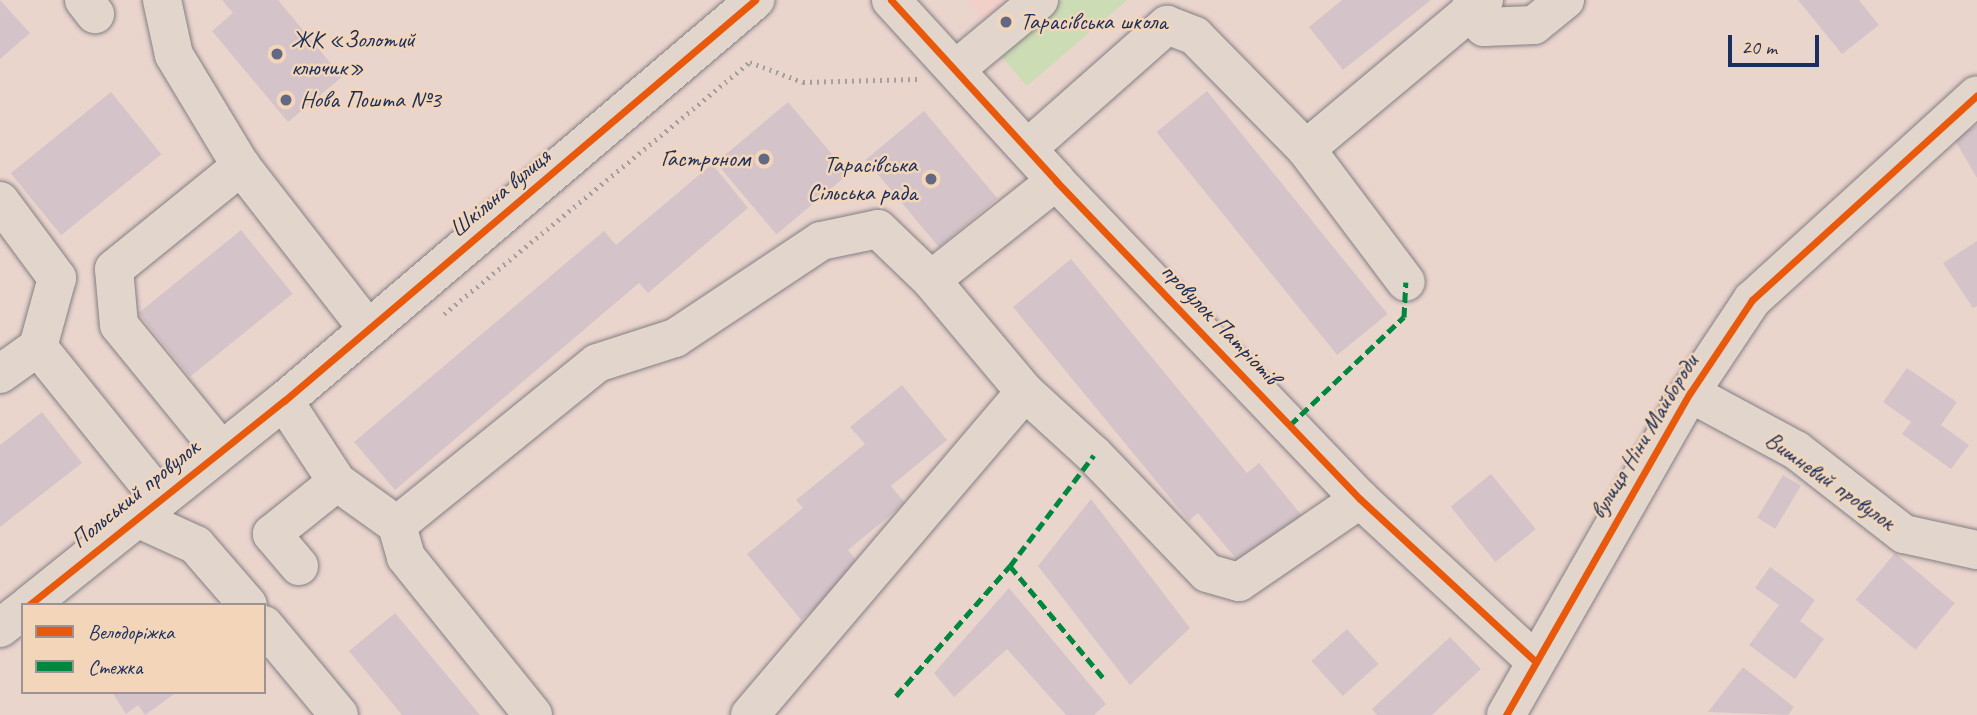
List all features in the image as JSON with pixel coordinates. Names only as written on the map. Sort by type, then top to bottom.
[{"type":"street","points":[[162,0],[174,54],[241,166],[368,329]]},
{"type":"street","name":"Шкільна вулиця","points":[[275,407],[755,0]]},
{"type":"street","name":"провулок Патріотів","points":[[891,0],[942,79],[1028,148],[1056,181],[1360,499],[1535,661]]},
{"type":"street","points":[[942,79],[1040,0]]},
{"type":"street","points":[[1306,149],[1477,6],[1484,27],[1534,25],[1565,0]]},
{"type":"street","points":[[1028,148],[1167,25],[1195,36],[1306,149],[1406,282]]},
{"type":"street","name":"вулиця Ніни Майбороди","points":[[1506,715],[1690,393],[1752,300],[1977,95]]},
{"type":"street","points":[[221,450],[119,325],[114,270],[241,166]]},
{"type":"street","points":[[931,280],[1056,181]]},
{"type":"street","points":[[0,201],[57,278],[38,347],[0,374]]},
{"type":"street","points":[[397,526],[597,363],[675,338],[821,241],[878,229],[931,280],[1024,392],[1094,455],[1207,573],[1238,582],[1360,499]]},
{"type":"street","points":[[38,347],[148,508],[196,545],[246,603]]},
{"type":"street","points":[[750,715],[1024,392]]},
{"type":"street","name":"Вишневий провулок","points":[[1690,393],[1796,450],[1904,534],[1977,550]]},
{"type":"street","points":[[275,407],[337,482],[397,526],[406,557],[533,715]]},
{"type":"street","name":"Польський провулок","points":[[31,603],[275,407]]},
{"type":"street","points":[[299,566],[272,534],[337,482]]},
{"type":"street","points":[[0,628],[21,612]]},
{"type":"street","points":[[266,627],[338,715]]},
{"type":"path","points":[[441,316],[750,61],[803,82],[942,79]]},
{"type":"shaded area","name":"Тарасівська школа","points":[[966,0],[1053,0],[1003,44]]},
{"type":"green space","points":[[1061,0],[1127,0],[1027,86],[999,54]]},
{"type":"building","points":[[0,0],[30,33],[0,59]]},
{"type":"building","name":"ЖК «Золотий ключик»","points":[[222,0],[278,0],[342,77],[288,122],[212,31],[233,13]]},
{"type":"building","points":[[1342,0],[1431,0],[1343,70],[1309,27]]},
{"type":"building","points":[[1798,0],[1859,0],[1879,25],[1842,54]]},
{"type":"building","points":[[1207,91],[1388,314],[1337,355],[1156,132]]},
{"type":"building","points":[[111,92],[161,154],[61,235],[11,173]]},
{"type":"building","points":[[788,102],[848,174],[776,234],[716,162]]},
{"type":"building","name":"Тарасівська Сільська рада","points":[[924,111],[997,198],[939,247],[866,160]]},
{"type":"building","points":[[1977,125],[1977,178],[1954,139]]},
{"type":"building","points":[[712,164],[748,208],[648,293],[639,283],[395,490],[354,442],[604,231],[616,245]]},
{"type":"building","points":[[241,230],[293,294],[190,377],[138,313]]},
{"type":"building","points":[[1977,241],[1977,306],[1973,308],[1943,263]]},
{"type":"building","points":[[1071,259],[1247,473],[1259,463],[1307,522],[1247,572],[1198,513],[1189,521],[1013,307]]},
{"type":"building","points":[[1907,368],[1957,402],[1941,425],[1969,445],[1951,469],[1902,434],[1911,422],[1883,402]]},
{"type":"building","points":[[902,385],[947,440],[891,486],[905,503],[848,550],[863,569],[801,620],[747,554],[803,508],[796,500],[865,444],[850,427]]},
{"type":"building","points":[[42,412],[82,463],[0,527],[0,445]]},
{"type":"building","points":[[1491,474],[1536,529],[1495,562],[1451,507]]},
{"type":"building","points":[[1783,475],[1801,486],[1775,529],[1757,518]]},
{"type":"building","points":[[1091,499],[1190,628],[1130,685],[1038,566]]},
{"type":"building","points":[[1895,553],[1955,603],[1916,650],[1856,600]]},
{"type":"building","points":[[1770,567],[1815,600],[1800,621],[1824,639],[1795,679],[1749,645],[1779,605],[1755,588]]},
{"type":"building","points":[[1009,588],[1106,704],[1094,715],[1066,715],[1007,649],[954,697],[934,673]]},
{"type":"building","points":[[395,613],[480,715],[402,715],[349,651]]},
{"type":"building","points":[[1347,629],[1378,664],[1343,696],[1311,661]]},
{"type":"building","points":[[1450,637],[1481,669],[1432,715],[1377,715],[1372,709]]},
{"type":"building","points":[[1743,667],[1794,707],[1788,715],[1708,712]]},
{"type":"building","points":[[113,694],[174,694],[145,715],[138,705],[126,714]]},
{"type":"marked path","points":[[1290,425],[1404,317],[1406,282]]},
{"type":"marked path","points":[[896,696],[1010,566],[1094,455]]},
{"type":"marked path","points":[[1010,566],[1104,679]]},
{"type":"cycle path","points":[[32,603],[284,401],[755,0]]},
{"type":"cycle path","points":[[891,0],[1056,181],[1360,499],[1535,661]]},
{"type":"cycle path","points":[[1506,715],[1690,393],[1752,300],[1977,95]]},
{"type":"place","name":"Тарасівська школа","points":[[1006,22]]},
{"type":"place","name":"ЖК «Золотий ключик»","points":[[277,54]]},
{"type":"place","name":"Нова Пошта №3","points":[[286,100]]},
{"type":"place","name":"Гастроном","points":[[764,159]]},
{"type":"place","name":"Тарасівська Сільська рада","points":[[931,179]]}]
